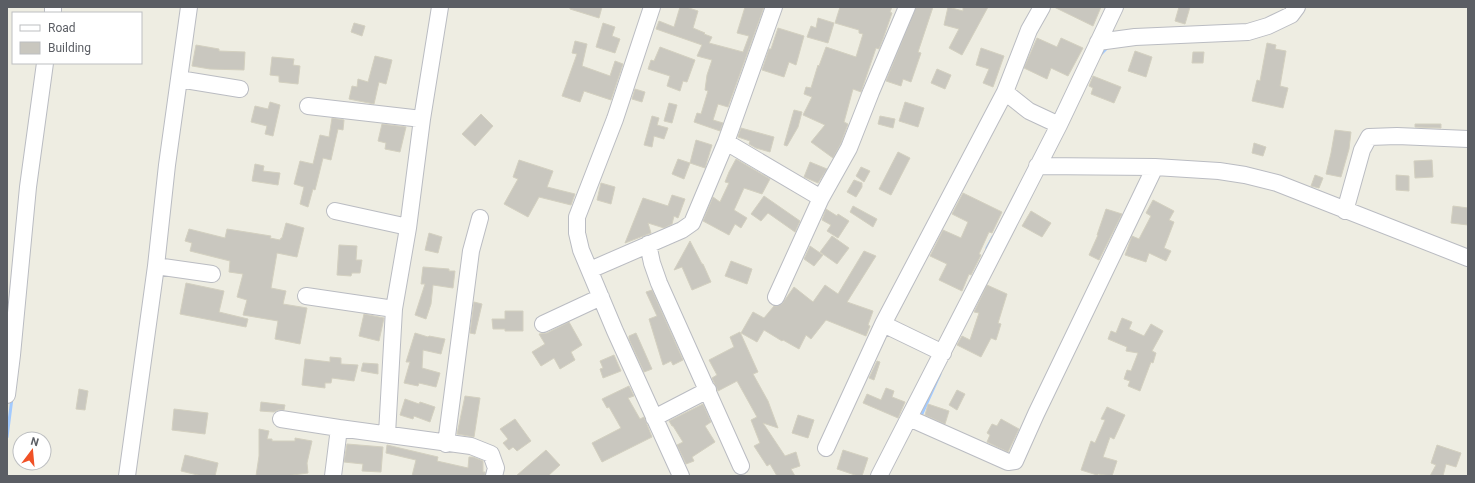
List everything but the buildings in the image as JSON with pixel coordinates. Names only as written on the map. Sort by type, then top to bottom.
[{"type":"street","points":[[127,476],[156,266],[189,7]]},
{"type":"street","points":[[387,434],[394,309],[408,227],[422,119],[440,7]]},
{"type":"street","points":[[652,7],[615,119],[577,217],[577,233],[581,250],[601,297],[681,476]]},
{"type":"street","points":[[590,270],[682,230],[692,223],[726,142],[774,7]]},
{"type":"street","points":[[776,297],[821,198],[849,148],[907,7]]},
{"type":"street","points":[[826,448],[883,324],[1005,92],[1029,30],[1042,7]]},
{"type":"street","points":[[879,476],[1059,125],[1115,7]]},
{"type":"street","points":[[1098,42],[1135,37],[1248,32],[1268,26],[1291,15],[1297,7]]},
{"type":"street","points":[[7,395],[28,187],[45,64]]},
{"type":"street","points":[[179,79],[240,89]]},
{"type":"street","points":[[1005,92],[1028,111],[1059,125]]},
{"type":"street","points":[[308,106],[422,119]]},
{"type":"street","points":[[1346,211],[1362,150],[1369,136],[1468,139]]},
{"type":"street","points":[[726,142],[821,198]]},
{"type":"street","points":[[1037,166],[1155,167],[1219,171],[1245,175],[1276,183],[1468,258]]},
{"type":"street","points":[[909,418],[1008,462],[1015,468],[1036,414],[1155,167]]},
{"type":"street","points":[[335,211],[408,227]]},
{"type":"street","points":[[446,444],[471,251],[480,218]]},
{"type":"street","points":[[648,244],[652,263],[659,283],[741,466]]},
{"type":"street","points":[[156,266],[212,274]]},
{"type":"street","points":[[306,296],[394,309]]},
{"type":"street","points":[[543,324],[601,297]]},
{"type":"street","points":[[883,324],[943,353]]},
{"type":"street","points":[[654,418],[708,390]]},
{"type":"street","points":[[281,419],[446,444],[471,446],[491,454],[496,468],[494,476]]},
{"type":"street","points":[[333,476],[339,428]]},
{"type":"waterway","points":[[1100,55],[1108,47]]},
{"type":"waterway","points":[[987,248],[993,237]]},
{"type":"waterway","points":[[921,416],[940,374]]},
{"type":"waterway","points":[[7,437],[12,398]]}]
